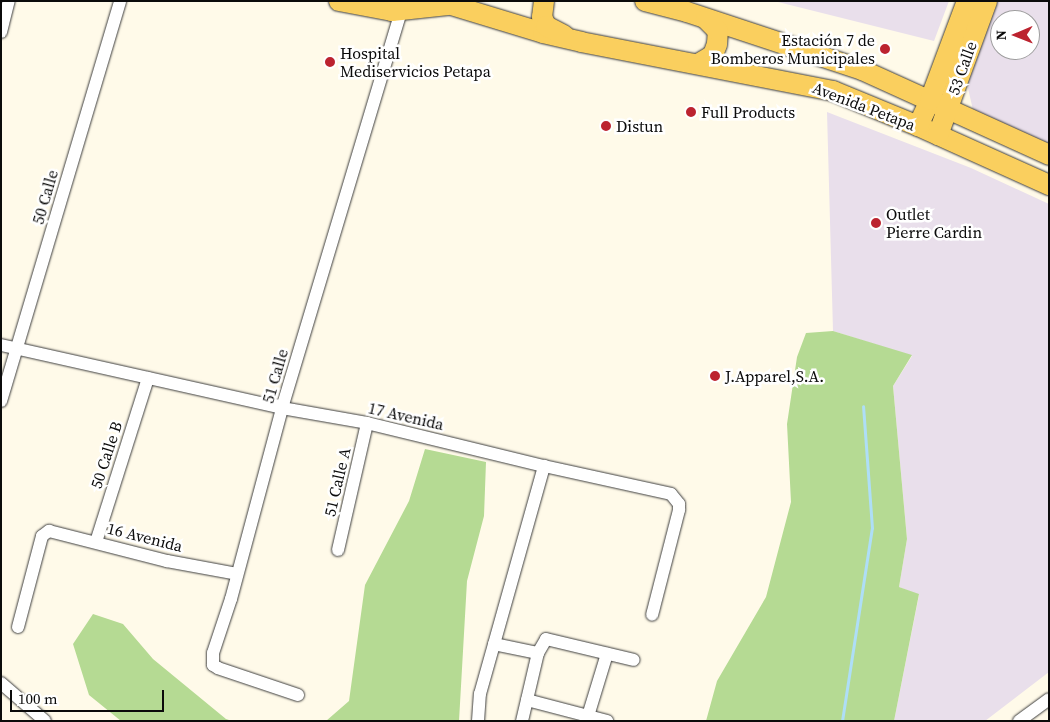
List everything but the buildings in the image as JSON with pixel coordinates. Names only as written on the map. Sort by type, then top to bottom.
[{"type":"main road","points":[[340,1],[401,10],[443,3]]},
{"type":"main road","points":[[544,1],[542,18],[546,26],[581,42]]},
{"type":"main road","name":"Avenida Petapa","points":[[645,1],[862,70],[1049,155]]},
{"type":"main road","name":"53 Calle","points":[[938,135],[939,104],[967,1]]},
{"type":"main road","name":"53 Calle","points":[[918,126],[939,104],[987,1]]},
{"type":"main road","name":"Avenida Petapa","points":[[443,3],[543,33],[581,42],[810,85],[844,96],[918,126],[1049,185]]},
{"type":"main road","points":[[698,64],[714,55],[717,44],[718,31],[706,19]]},
{"type":"street","points":[[1,32],[10,1]]},
{"type":"street","name":"50 Calle","points":[[1,401],[120,1]]},
{"type":"street","name":"51 Calle","points":[[298,695],[213,665],[213,653],[237,574],[282,408],[401,10]]},
{"type":"street","name":"17 Avenida","points":[[1,345],[282,408],[367,423],[544,466],[610,479],[671,494],[676,498],[679,510],[652,615]]},
{"type":"street","name":"50 Calle B","points":[[96,542],[148,378]]},
{"type":"street","name":"51 Calle A","points":[[338,550],[367,423]]},
{"type":"street","points":[[478,721],[480,694],[544,466]]},
{"type":"street","name":"16 Avenida","points":[[18,626],[45,532],[96,542],[168,561],[237,574]]},
{"type":"street","points":[[522,721],[538,653],[546,639],[634,660]]},
{"type":"street","points":[[494,644],[538,653]]},
{"type":"street","points":[[588,716],[607,654]]},
{"type":"street","points":[[1,683],[45,721]]},
{"type":"street","points":[[1019,721],[1049,699]]},
{"type":"street","points":[[527,700],[606,721]]},
{"type":"shaded area","points":[[774,1],[949,1],[934,41]]},
{"type":"shaded area","points":[[997,1],[1049,1],[1049,145],[973,110],[967,84],[990,20],[990,60],[1040,60],[1040,10],[994,10]]},
{"type":"shaded area","points":[[827,112],[971,168],[1049,204],[1049,672],[985,721],[894,721],[919,595],[899,587],[907,539],[893,386],[912,356],[833,331]]},
{"type":"green space","points":[[833,331],[912,355],[893,386],[907,539],[899,587],[919,594],[894,721],[706,721],[717,681],[766,597],[791,502],[787,424],[797,357],[806,333]]},
{"type":"green space","points":[[425,449],[486,462],[484,516],[467,581],[459,721],[326,721],[349,701],[365,585],[409,501]]},
{"type":"green space","points":[[93,614],[123,624],[153,659],[226,719],[232,721],[121,721],[89,695],[73,644]]},
{"type":"waterway","points":[[842,721],[872,528],[863,406]]},
{"type":"place","name":"Estación 7 de Bomberos Municipales","points":[[885,49]]},
{"type":"place","name":"Hospital Mediservicios Petapa","points":[[330,62]]},
{"type":"place","name":"Full Products","points":[[691,112]]},
{"type":"place","name":"Distun","points":[[606,126]]},
{"type":"place","name":"Outlet Pierre Cardin","points":[[876,223]]},
{"type":"place","name":"J.Apparel,S.A.","points":[[715,376]]}]
